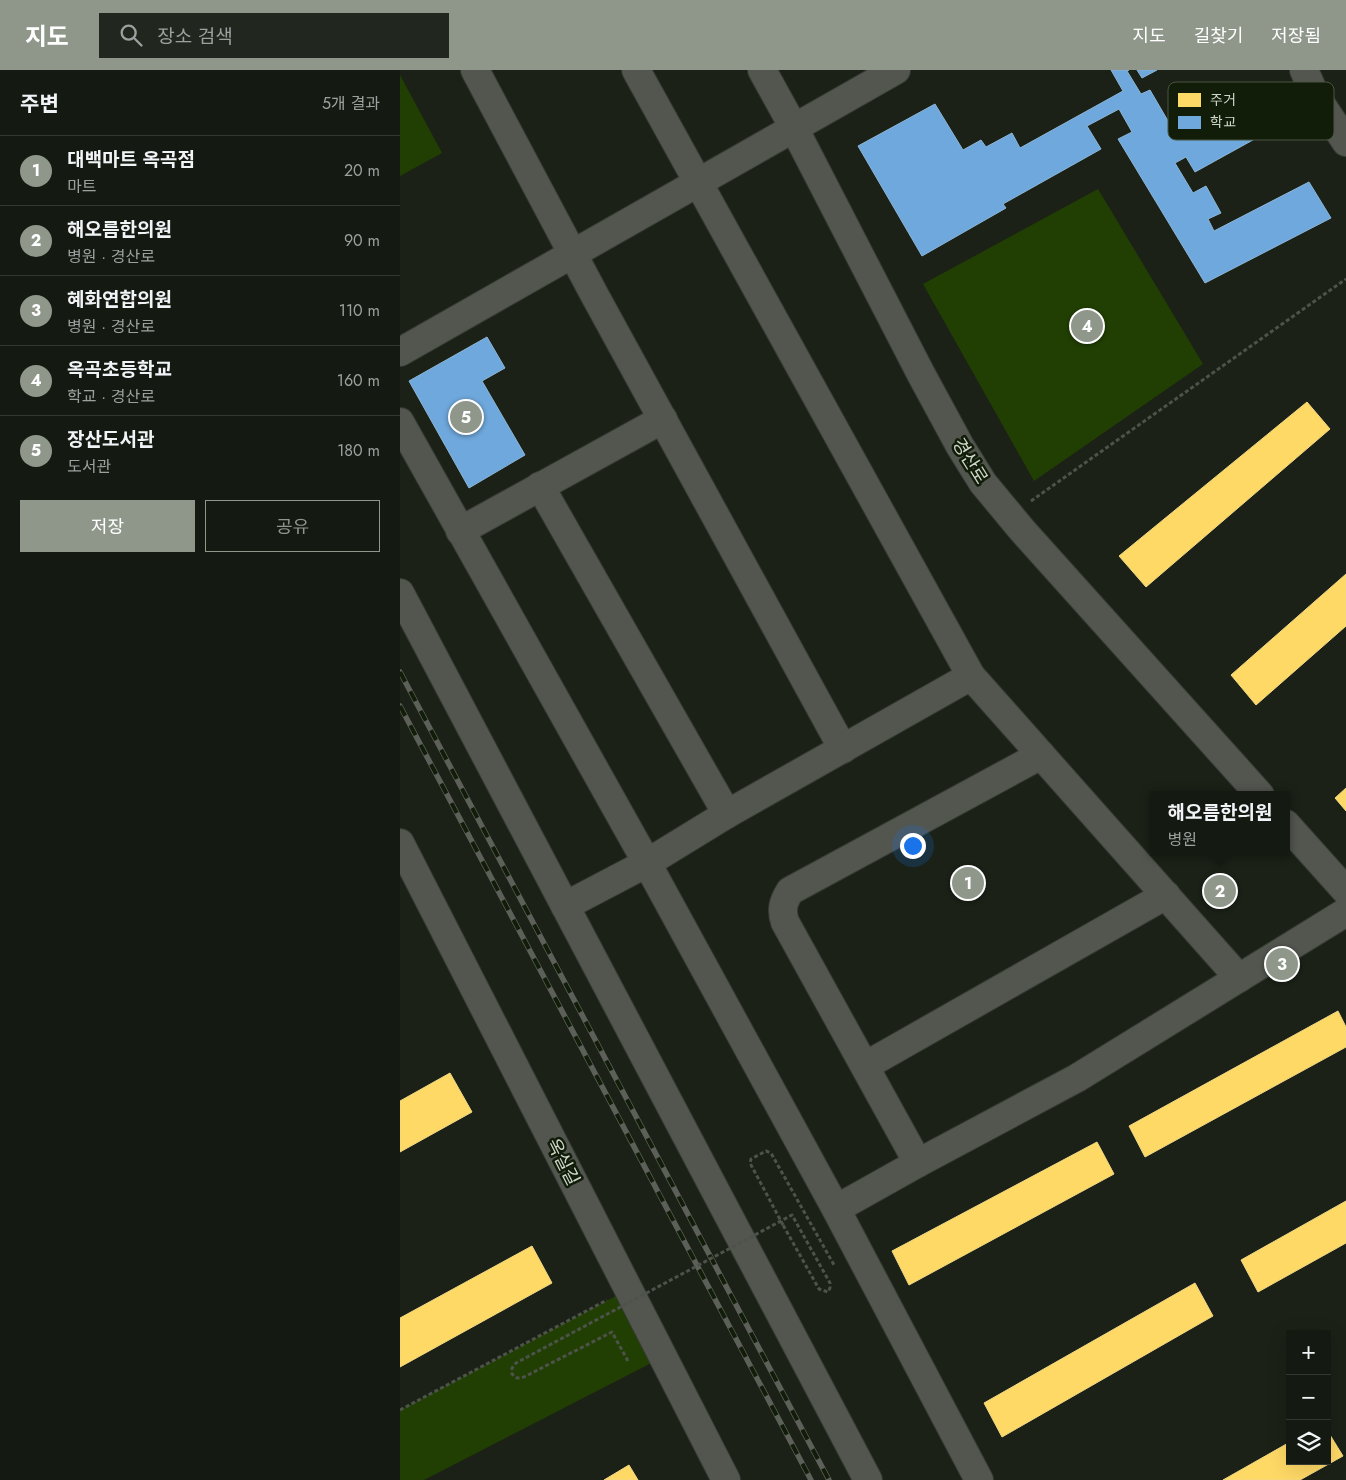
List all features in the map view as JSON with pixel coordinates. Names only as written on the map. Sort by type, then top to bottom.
[{"type":"street","points":[[475,70],[572,254],[843,748]]},
{"type":"street","points":[[636,70],[971,676],[1239,978]]},
{"type":"street","name":"경산로","points":[[762,70],[960,446],[983,483],[1256,791]]},
{"type":"street","points":[[1304,70],[1309,82]]},
{"type":"street","points":[[400,352],[794,128],[885,73]]},
{"type":"street","points":[[1334,124],[1346,142]]},
{"type":"street","points":[[460,530],[662,419]]},
{"type":"street","points":[[400,422],[836,1209],[979,1480]]},
{"type":"street","points":[[540,486],[727,814]]},
{"type":"street","points":[[400,593],[868,1480]]},
{"type":"street","points":[[565,906],[646,863],[727,814],[971,676]]},
{"type":"street","points":[[918,1163],[785,922],[782,914],[784,900],[790,891],[1041,755]]},
{"type":"street","points":[[1290,828],[1346,891]]},
{"type":"street","name":"옥실길","points":[[400,844],[726,1480]]},
{"type":"street","points":[[864,1066],[1166,895]]},
{"type":"street","points":[[836,1209],[1077,1078],[1346,912]]},
{"type":"path","points":[[1010,515],[1346,279]]},
{"type":"path","points":[[628,1361],[612,1332],[524,1377],[517,1378],[512,1374],[512,1368],[516,1363],[775,1224],[784,1219],[792,1214],[830,1283],[828,1292],[819,1289],[783,1225],[778,1216],[750,1163],[751,1159],[766,1152],[771,1153],[837,1270]]},
{"type":"path","points":[[400,1410],[629,1289]]},
{"type":"green space","points":[[400,75],[442,153],[400,176]]},
{"type":"green space","points":[[1098,189],[1203,364],[1034,481],[923,284]]},
{"type":"green space","points":[[629,1289],[663,1357],[424,1480],[400,1480],[400,1410]]},
{"type":"building: 주거","points":[[1307,402],[1330,429],[1146,587],[1119,556]]},
{"type":"building: 주거","points":[[1346,574],[1346,626],[1256,705],[1231,675]]},
{"type":"building: 주거","points":[[1346,788],[1346,811],[1335,798]]},
{"type":"building: 주거","points":[[1338,1011],[1346,1027],[1346,1047],[1145,1157],[1129,1126]]},
{"type":"building: 주거","points":[[450,1073],[472,1112],[400,1152],[400,1101]]},
{"type":"building: 주거","points":[[1097,1142],[1114,1174],[909,1285],[892,1251]]},
{"type":"building: 주거","points":[[1346,1201],[1346,1243],[1258,1292],[1241,1260]]},
{"type":"building: 주거","points":[[532,1246],[552,1283],[400,1367],[400,1318]]},
{"type":"building: 주거","points":[[1195,1283],[1213,1316],[1002,1437],[984,1403]]},
{"type":"building: 주거","points":[[1331,1436],[1343,1456],[1331,1463]]},
{"type":"building: 주거","points":[[1286,1444],[1286,1465],[1327,1465],[1300,1480],[1223,1480]]},
{"type":"building: 주거","points":[[629,1465],[638,1480],[604,1480]]},
{"type":"building: 학교","points":[[1111,70],[1129,70],[1127,71],[1141,94],[1150,90],[1168,121],[1168,140],[1253,140],[1195,172],[1186,157],[1175,163],[1193,193],[1206,186],[1221,213],[1208,219],[1214,231],[1309,182],[1331,218],[1205,283],[1118,139],[1132,132],[1119,109],[1087,126],[1101,149],[1003,204],[1006,208],[922,256],[858,146],[935,104],[963,150],[981,140],[986,147],[1012,133],[1020,148],[1123,91]]},
{"type":"building: 학교","points":[[1137,70],[1157,70],[1142,78]]},
{"type":"building: 학교","points":[[487,337],[505,368],[482,381],[525,455],[469,488],[409,381]]},
{"type":"railway","points":[[400,672],[829,1480]]},
{"type":"railway","points":[[400,706],[811,1480]]},
{"type":"place","name":"옥곡초등학교","points":[[1087,326]]},
{"type":"place","name":"장산도서관","points":[[466,417]]},
{"type":"place","name":"대백마트 옥곡점","points":[[968,883]]},
{"type":"place","name":"해오름한의원","points":[[1220,891]]},
{"type":"place","name":"혜화연합의원","points":[[1282,964]]}]
